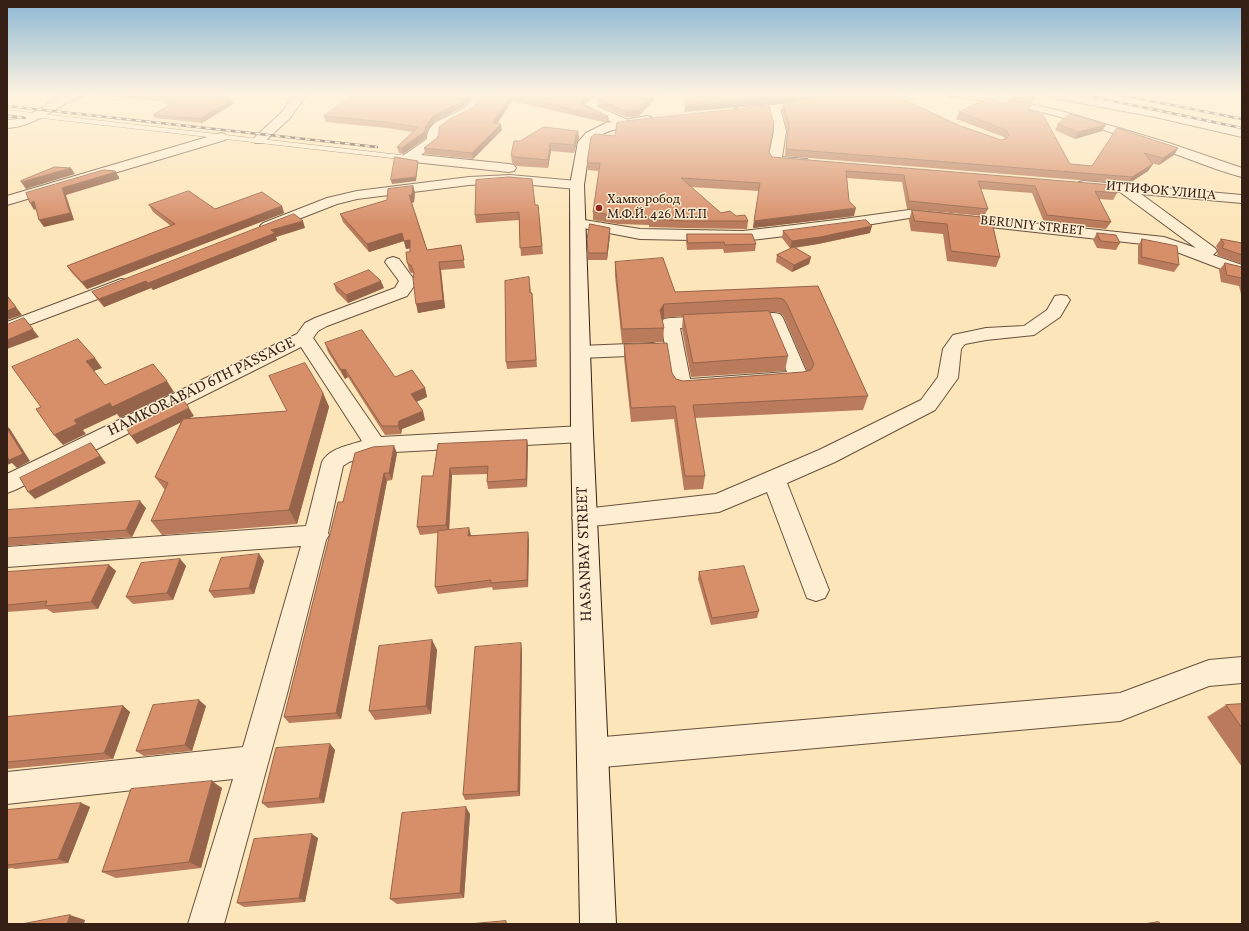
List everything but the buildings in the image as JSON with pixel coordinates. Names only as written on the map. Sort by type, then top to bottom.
[{"type":"street","points":[[7,201],[220,137]]},
{"type":"street","points":[[409,158],[433,140],[433,137]]},
{"type":"street","points":[[577,179],[584,142],[589,137]]},
{"type":"street","points":[[779,137],[775,160],[815,163]]},
{"type":"street","points":[[1137,137],[1241,173],[1242,157]]},
{"type":"street","points":[[409,158],[577,179]]},
{"type":"street","points":[[252,232],[332,201],[357,196],[470,181],[510,179],[577,179]]},
{"type":"street","name":"HASANBAY STREET","points":[[577,179],[584,518],[598,924]]},
{"type":"street","name":"ИТТИФОК УЛИЦА","points":[[1068,184],[1242,199]]},
{"type":"street","points":[[1124,188],[1236,268]]},
{"type":"street","name":"BERUNIY STREET","points":[[578,223],[640,234],[743,236],[836,225],[910,214],[1164,242],[1236,268]]},
{"type":"street","points":[[304,338],[311,327],[321,322],[401,292],[408,281],[392,262]]},
{"type":"street","points":[[7,328],[136,278]]},
{"type":"street","points":[[584,518],[719,504],[827,456],[928,405],[948,378],[952,349],[959,339],[986,334],[1028,331],[1054,313],[1061,300]]},
{"type":"street","points":[[774,318],[798,378],[682,386],[675,349],[670,323],[774,318]]},
{"type":"street","name":"HAMKORABAD 6TH PASSAGE","points":[[7,484],[304,338],[375,445]]},
{"type":"street","points":[[580,352],[675,349]]},
{"type":"street","points":[[206,924],[316,535],[333,462],[341,456],[375,445],[582,434]]},
{"type":"street","points":[[774,479],[816,590]]},
{"type":"street","points":[[7,557],[316,535]]},
{"type":"street","points":[[592,753],[1120,707],[1209,673],[1242,670]]},
{"type":"street","points":[[7,788],[253,761]]},
{"type":"lane","points":[[227,137],[409,158]]},
{"type":"railway","points":[[291,137],[377,147]]},
{"type":"place","name":"Хамкоробод М.Ф.Й. 426 М.Т.П","points":[[599,208]]}]
